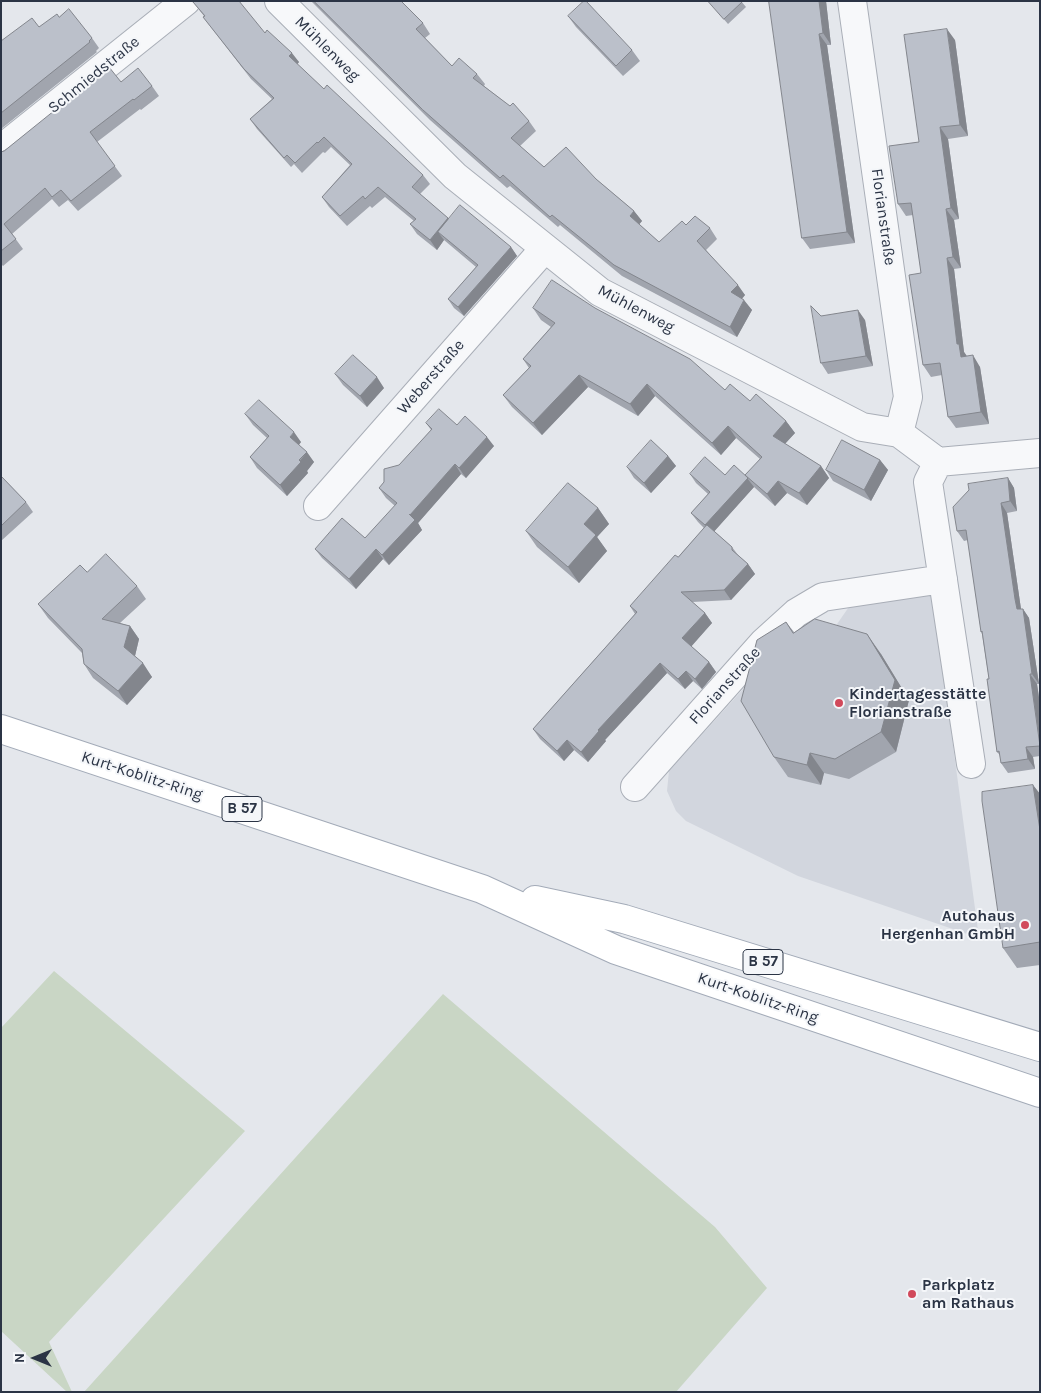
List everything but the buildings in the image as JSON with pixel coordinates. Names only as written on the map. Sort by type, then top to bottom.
[{"type":"main road","name":"Kurt-Koblitz-Ring","points":[[1,729],[482,889],[616,950],[1040,1093]]},
{"type":"main road","name":"Kurt-Koblitz-Ring","points":[[482,889],[624,919],[1040,1047]]},
{"type":"street","name":"Schmiedstraße","points":[[1,149],[186,1]]},
{"type":"street","name":"Mühlenweg","points":[[278,1],[455,176],[600,292],[862,427],[899,433],[938,462]]},
{"type":"street","name":"Florianstraße","points":[[852,1],[908,397],[899,433]]},
{"type":"street","name":"Weberstraße","points":[[318,506],[545,248]]},
{"type":"street","points":[[972,764],[928,482],[938,462],[1040,453]]},
{"type":"street","name":"Florianstraße","points":[[635,787],[764,642],[796,613],[823,597],[943,579]]},
{"type":"shaded area","name":"Kindertagesstätte Florianstraße","points":[[932,590],[979,938],[798,876],[686,821],[676,811],[667,791],[669,771],[793,634],[835,627],[853,601]]},
{"type":"green space","points":[[54,971],[245,1131],[49,1342],[72,1392],[67,1392],[1,1331],[1,1028]]},
{"type":"green space","points":[[443,994],[715,1227],[767,1288],[676,1392],[84,1392]]},
{"type":"place","name":"Kindertagesstätte Florianstraße","points":[[839,703]]},
{"type":"place","name":"Autohaus Hergenhan GmbH","points":[[1025,925]]},
{"type":"place","name":"Parkplatz am Rathaus","points":[[912,1294]]}]
